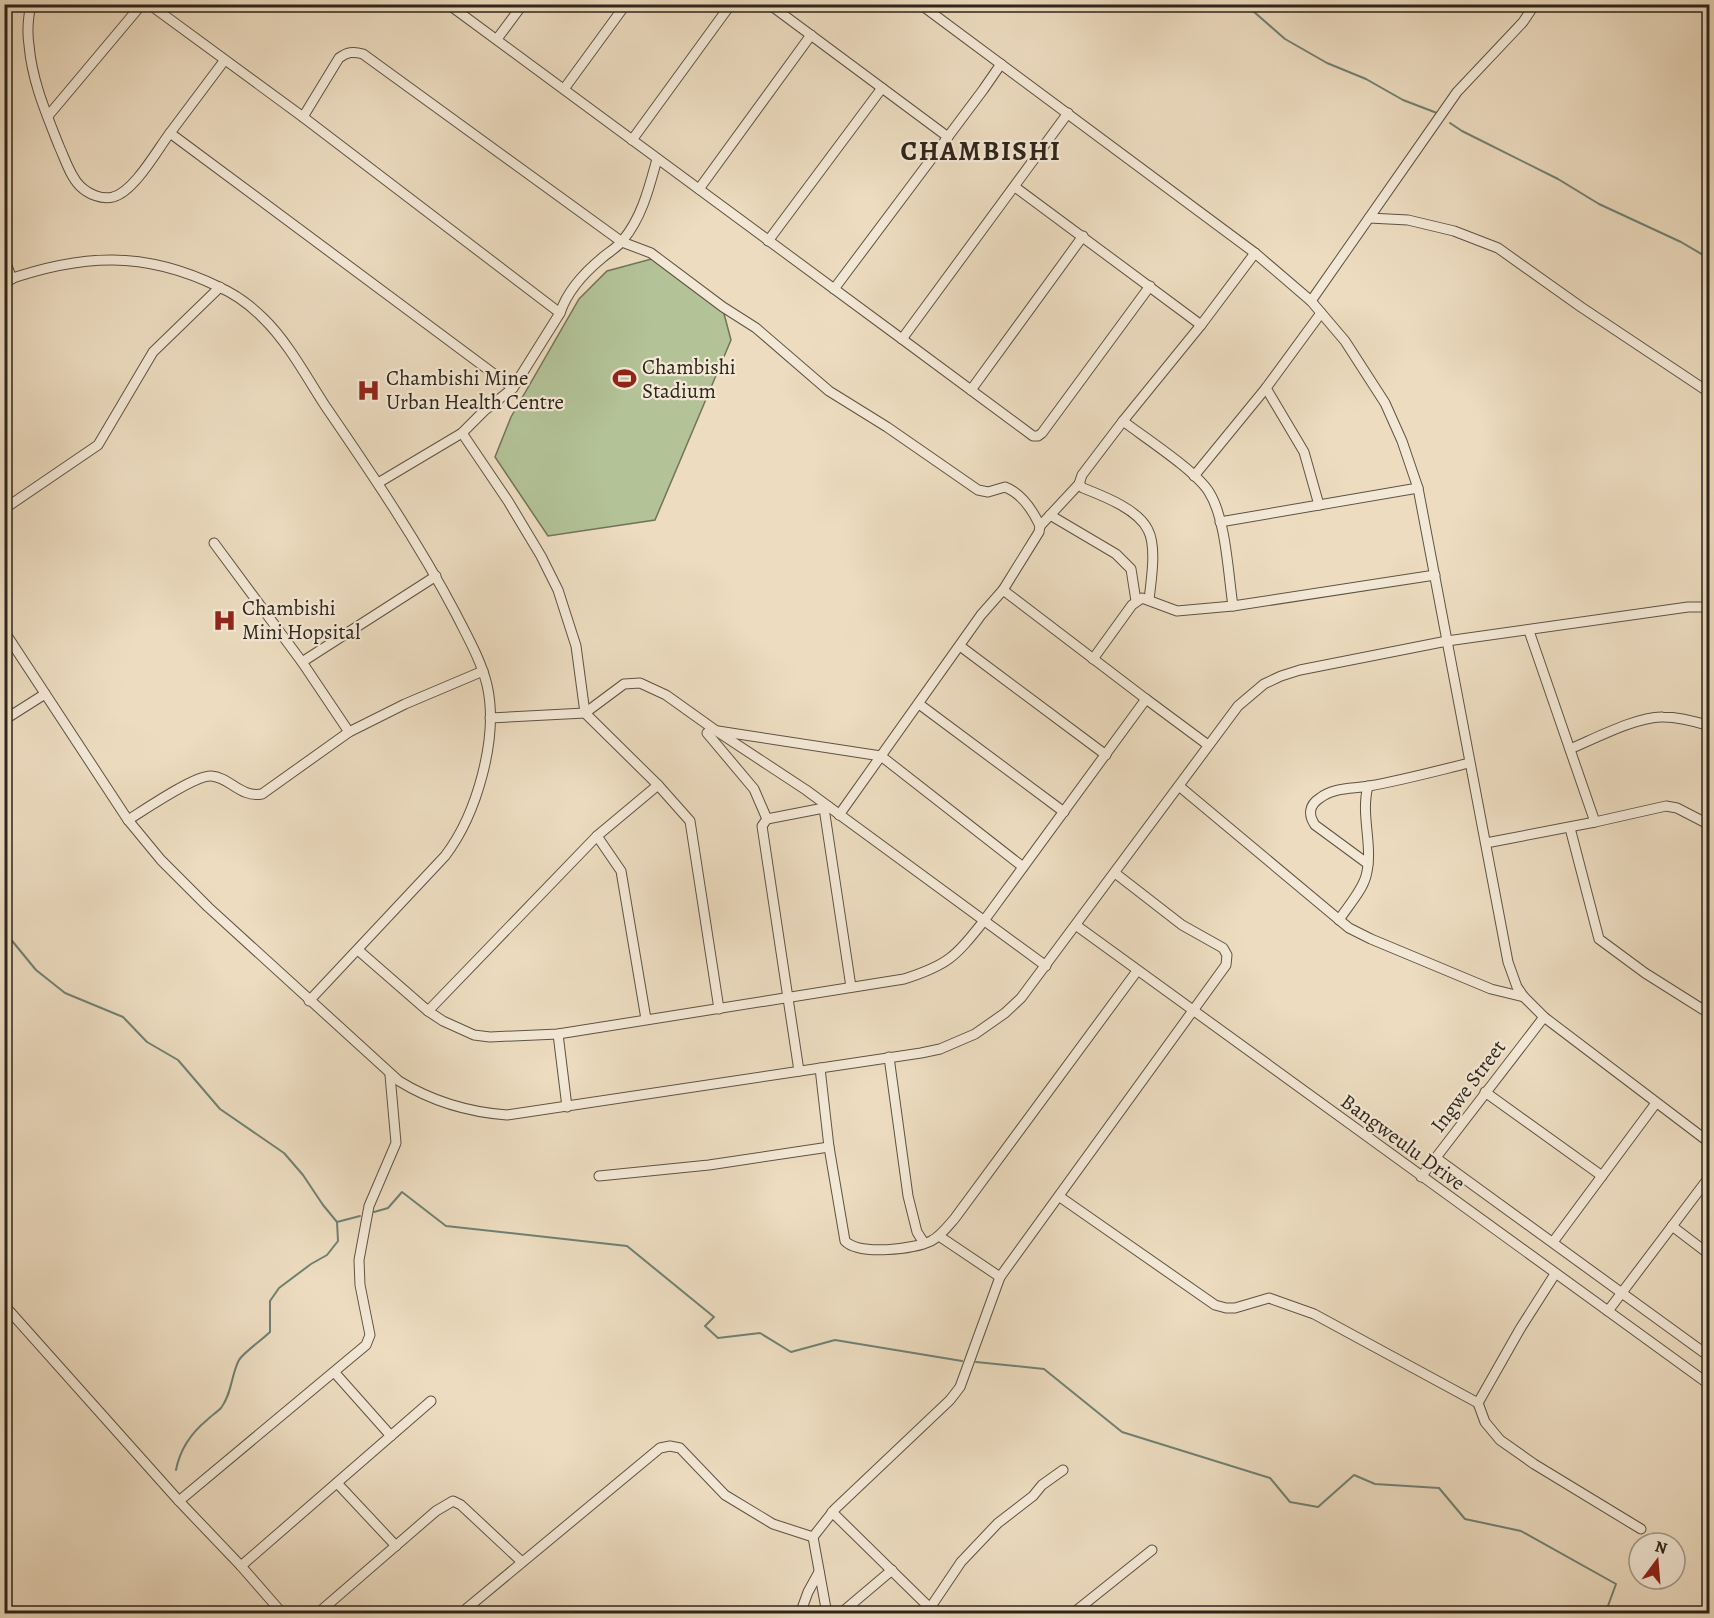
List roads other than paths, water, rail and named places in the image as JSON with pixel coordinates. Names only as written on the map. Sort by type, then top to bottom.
[{"type":"street","points":[[31,4],[28,44],[35,80],[69,169],[79,186],[90,194],[112,198],[122,194],[139,176],[224,61]]},
{"type":"street","points":[[48,116],[142,4]]},
{"type":"street","points":[[149,4],[303,117],[560,313]]},
{"type":"street","points":[[448,4],[1033,436],[1042,433],[1150,286]]},
{"type":"street","points":[[497,39],[523,4]]},
{"type":"street","points":[[564,89],[626,4]]},
{"type":"street","points":[[632,140],[731,4]]},
{"type":"street","points":[[769,4],[948,137]]},
{"type":"street","points":[[920,4],[1255,253],[1311,301],[1346,341],[1385,403],[1418,488],[1508,962],[1517,987],[1544,1017],[1710,1143]]},
{"type":"street","points":[[1311,301],[1457,92],[1523,22],[1535,4]]},
{"type":"street","points":[[699,189],[811,35]]},
{"type":"street","points":[[303,117],[339,58],[355,51],[363,54],[622,242],[651,253],[723,307],[756,328],[829,391],[887,427],[978,490],[988,492],[1005,486],[1013,490],[1020,496],[1040,526]]},
{"type":"street","points":[[834,289],[1001,64]]},
{"type":"street","points":[[768,241],[882,88]]},
{"type":"street","points":[[903,339],[1068,113]]},
{"type":"street","points":[[170,133],[513,387]]},
{"type":"street","points":[[378,483],[462,434],[513,387],[560,313],[564,300],[600,259],[622,242],[641,212],[657,159]]},
{"type":"street","points":[[1015,187],[1201,325]]},
{"type":"street","points":[[1369,218],[1408,220],[1454,231],[1498,248],[1581,307],[1710,393]]},
{"type":"street","points":[[971,390],[1083,236]]},
{"type":"street","points":[[839,814],[1003,590],[1039,532],[1040,526],[1079,484],[1082,475],[1123,421],[1201,325],[1255,253]]},
{"type":"street","points":[[4,258],[8,280],[70,262],[87,260],[121,260],[176,270],[220,287],[251,308],[274,331],[378,483],[436,576],[483,671],[489,696],[486,751],[480,779],[461,832],[445,856],[309,1001]]},
{"type":"street","points":[[4,509],[98,446],[153,352],[220,287]]},
{"type":"street","points":[[1194,476],[1266,388],[1321,313]]},
{"type":"street","points":[[1266,388],[1304,452],[1319,505]]},
{"type":"street","points":[[1123,421],[1194,476],[1209,493],[1220,522],[1233,606]]},
{"type":"street","points":[[462,434],[508,501],[541,556],[558,590],[576,646],[585,713],[658,785],[690,821],[719,1009]]},
{"type":"street","points":[[1079,484],[1120,505],[1132,513],[1148,530],[1152,555],[1149,600]]},
{"type":"street","points":[[1220,522],[1418,488]]},
{"type":"street","points":[[1050,515],[1116,554],[1131,569],[1136,601]]},
{"type":"street","points":[[214,543],[302,662],[349,732]]},
{"type":"street","points":[[1093,659],[1136,601],[1142,598],[1178,611],[1233,606],[1435,575]]},
{"type":"street","points":[[302,662],[436,576]]},
{"type":"street","points":[[1003,590],[1208,745]]},
{"type":"street","points":[[4,631],[128,820],[181,882],[390,1075],[430,1098],[465,1109],[507,1114],[567,1107],[940,1049],[975,1034],[1005,1013],[1021,998],[1077,926],[1238,706],[1264,684],[1281,676],[1326,665],[1447,641],[1688,607],[1710,607]]},
{"type":"street","points":[[1529,631],[1594,822]]},
{"type":"street","points":[[960,646],[1106,755]]},
{"type":"street","points":[[128,820],[183,787],[210,776],[219,778],[253,796],[262,794],[349,732],[405,704],[483,671]]},
{"type":"street","points":[[489,718],[585,713],[624,684],[640,683],[666,695],[711,732],[839,814],[983,922],[1046,966]]},
{"type":"street","points":[[4,720],[45,694]]},
{"type":"street","points":[[358,950],[428,1011],[459,1030],[474,1035],[509,1037],[558,1034],[904,979],[936,968],[958,952],[983,922],[1146,699]]},
{"type":"street","points":[[920,704],[1064,812]]},
{"type":"street","points":[[1570,749],[1639,721],[1661,716],[1686,719],[1710,726]]},
{"type":"street","points":[[711,732],[881,756],[1023,867]]},
{"type":"street","points":[[711,732],[754,789],[767,819]]},
{"type":"street","points":[[1368,864],[1315,825],[1311,819],[1312,805],[1329,792],[1368,786],[1469,763]]},
{"type":"street","points":[[428,1011],[597,836],[658,785]]},
{"type":"street","points":[[1179,786],[1339,920],[1371,939],[1491,989],[1524,997]]},
{"type":"street","points":[[1339,920],[1363,883],[1368,864],[1364,804],[1368,786]]},
{"type":"street","points":[[1486,843],[1570,828],[1666,806],[1677,808],[1710,825]]},
{"type":"street","points":[[799,1071],[762,826],[767,819],[827,807]]},
{"type":"street","points":[[827,807],[836,899],[851,987]]},
{"type":"street","points":[[1570,828],[1599,939],[1645,973],[1710,1014]]},
{"type":"street","points":[[597,836],[621,871],[646,1019]]},
{"type":"street","points":[[827,1614],[813,1537],[832,1512],[950,1400],[960,1387],[1000,1278],[1226,965],[1227,956],[1223,948],[1182,925],[1115,873]]},
{"type":"street","name":"Bangweulu Drive","points":[[1077,926],[1710,1385]]},
{"type":"street","points":[[820,1068],[829,1147],[844,1241],[855,1247],[889,1249],[930,1241],[939,1236],[955,1218],[1137,971]]},
{"type":"street","name":"Ingwe Street","points":[[1421,1177],[1544,1017]]},
{"type":"street","points":[[558,1034],[567,1107]]},
{"type":"street","points":[[889,1057],[908,1196],[917,1232],[924,1242]]},
{"type":"street","points":[[179,1501],[366,1346],[370,1335],[360,1285],[359,1260],[369,1206],[396,1143],[390,1075]]},
{"type":"street","points":[[1485,1092],[1602,1176]]},
{"type":"street","points":[[1553,1242],[1656,1103]]},
{"type":"street","points":[[600,1176],[709,1165],[829,1147]]},
{"type":"street","name":"Bangweulu Drive","points":[[1436,1158],[1710,1357]]},
{"type":"street","points":[[1608,1311],[1710,1176]]},
{"type":"street","points":[[1060,1197],[1215,1305],[1235,1308],[1269,1298],[1314,1314],[1478,1403],[1485,1422],[1500,1440],[1534,1464],[1641,1529]]},
{"type":"street","points":[[1672,1226],[1710,1255]]},
{"type":"street","points":[[939,1236],[1000,1278]]},
{"type":"street","points":[[1478,1403],[1520,1329],[1555,1274]]},
{"type":"street","points":[[4,1305],[283,1614]]},
{"type":"street","points":[[335,1373],[391,1436]]},
{"type":"street","points":[[241,1566],[431,1401]]},
{"type":"street","points":[[460,1614],[660,1448],[670,1446],[680,1448],[725,1495],[773,1524],[813,1537]]},
{"type":"street","points":[[832,1512],[933,1611],[961,1562],[998,1523],[1033,1496],[1042,1485],[1064,1470]]},
{"type":"street","points":[[337,1483],[396,1546]]},
{"type":"street","points":[[317,1614],[436,1511],[453,1501],[461,1505],[522,1562]]},
{"type":"street","points":[[1072,1614],[1152,1550]]},
{"type":"street","points":[[840,1614],[892,1570]]},
{"type":"street","points":[[800,1614],[819,1572]]},
{"type":"waterway","points":[[1245,4],[1285,39],[1327,63],[1366,79],[1403,100],[1437,113]]},
{"type":"waterway","points":[[1450,123],[1558,179],[1599,204],[1681,242],[1710,259]]},
{"type":"waterway","points":[[4,931],[36,970],[65,993],[123,1017],[147,1042],[178,1060],[220,1109],[284,1153],[337,1222],[360,1216]]},
{"type":"waterway","points":[[374,1212],[388,1208],[402,1192],[446,1226],[627,1246],[714,1317],[705,1326],[718,1338],[760,1333],[791,1352],[835,1340],[962,1361]]},
{"type":"waterway","points":[[176,1470],[180,1455],[191,1436],[225,1403],[239,1360],[270,1332],[270,1301],[279,1288],[327,1255],[338,1241],[337,1222]]},
{"type":"waterway","points":[[976,1362],[1044,1369],[1122,1432],[1270,1478],[1290,1502],[1318,1507],[1354,1475],[1375,1484],[1439,1488],[1465,1519],[1521,1531],[1616,1584],[1605,1614]]},
{"type":"place","name":"Chambishi Stadium","points":[[624,379]]},
{"type":"place","name":"Chambishi Mine Urban Health Centre","points":[[368,390]]},
{"type":"place","name":"Chambishi Mini Hopsital","points":[[224,620]]},
{"type":"district","name":"CHAMBISHI","points":[[981,151]]}]
